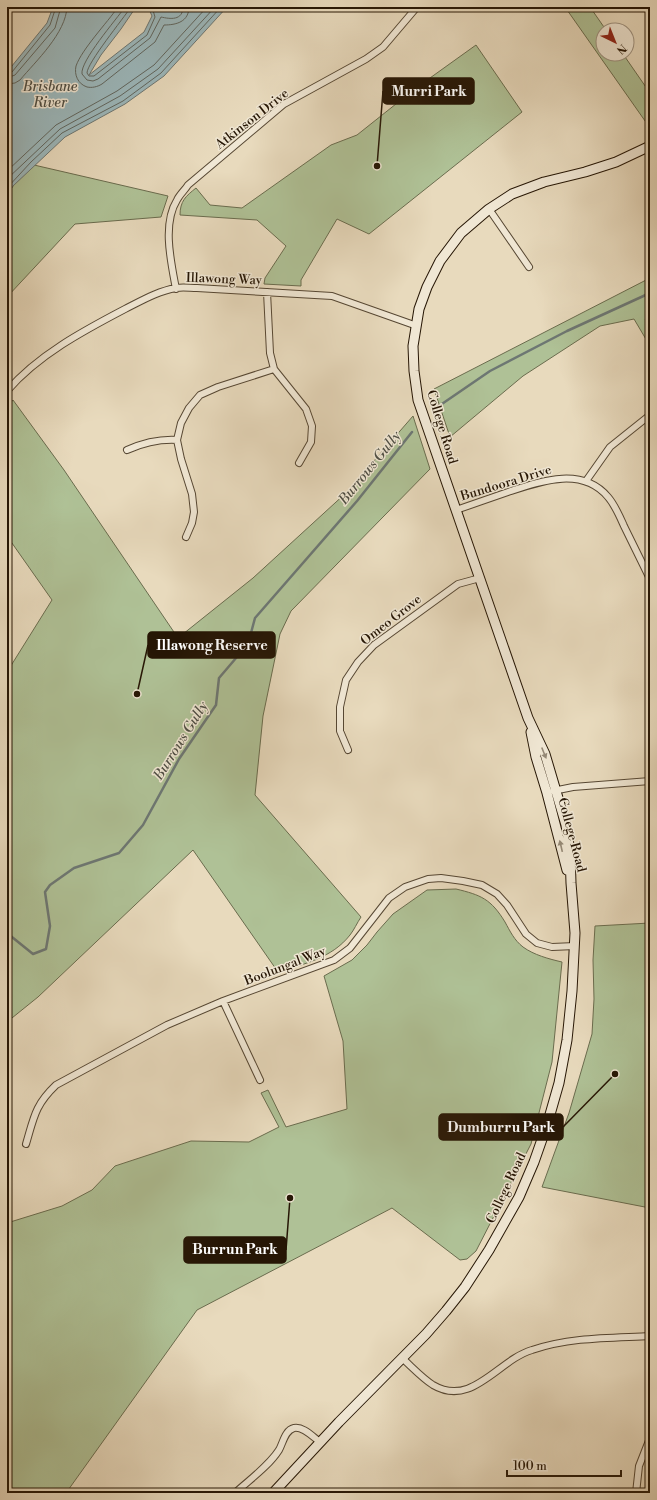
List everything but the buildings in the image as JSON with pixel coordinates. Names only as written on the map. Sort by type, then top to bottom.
[{"type":"main road","name":"College Road","points":[[273,1493],[320,1442],[403,1359],[446,1311],[474,1274],[519,1197],[534,1162],[559,1083],[568,1040],[575,946],[570,852],[566,825],[552,792],[545,754],[528,718],[418,400],[414,371],[413,346],[419,309],[427,287],[440,261],[460,234],[488,209],[512,194],[544,182],[585,172],[616,162],[650,146]]},
{"type":"main road","points":[[280,1493],[286,1479]]},
{"type":"street","name":"Atkinson Drive","points":[[176,288],[168,234],[176,200],[188,185],[284,104],[366,59],[383,46],[417,7]]},
{"type":"street","points":[[488,209],[529,267]]},
{"type":"street","name":"Illawong Way","points":[[7,392],[33,367],[61,346],[94,325],[150,296],[176,288],[332,296],[417,326]]},
{"type":"street","points":[[267,292],[269,345],[274,369],[306,409],[312,426],[310,442],[299,463]]},
{"type":"street","points":[[186,537],[192,523],[194,512],[192,494],[181,459],[177,440],[184,418],[200,395],[218,387],[274,369]]},
{"type":"street","points":[[586,481],[610,447],[650,415]]},
{"type":"street","points":[[128,450],[138,445],[167,440],[177,440]]},
{"type":"street","name":"Bundoora Drive","points":[[456,510],[540,482],[560,478],[574,478],[586,481],[598,488],[612,503],[650,579]]},
{"type":"street","name":"Omeo Grove","points":[[348,750],[340,731],[340,707],[346,680],[358,662],[374,645],[458,584],[480,578]]},
{"type":"street","points":[[552,792],[573,787],[650,781]]},
{"type":"street","name":"Boolungal Way","points":[[26,1144],[37,1108],[45,1096],[56,1085],[167,1025],[223,1001],[334,960],[350,948],[381,906],[389,898],[405,887],[428,880],[441,878],[463,880],[482,885],[497,894],[507,905],[526,934],[537,943],[552,947],[575,946]]},
{"type":"street","points":[[223,1001],[260,1080]]},
{"type":"street","points":[[403,1359],[432,1385],[441,1389],[453,1391],[466,1390],[478,1385],[504,1365],[531,1350],[566,1341],[650,1336]]},
{"type":"street","points":[[235,1493],[273,1458],[280,1449],[290,1430],[300,1428],[320,1442]]},
{"type":"street","points":[[636,1493],[639,1466],[650,1438]]},
{"type":"green space","points":[[565,7],[590,7],[600,22],[595,22],[595,50]]},
{"type":"green space","points":[[476,45],[522,112],[369,234],[337,219],[301,280],[301,286],[264,284],[265,278],[286,246],[257,220],[180,215],[182,202],[196,188],[210,205],[242,208],[331,145],[357,135],[416,88]]},
{"type":"green space","points":[[604,62],[629,62],[650,93],[650,128]]},
{"type":"green space","points":[[34,165],[168,196],[161,217],[75,224],[7,297],[7,196],[13,186]]},
{"type":"green space","points":[[650,278],[650,316],[645,319],[650,327],[650,346],[634,319],[600,326],[523,376],[450,437],[434,389]]},
{"type":"green space","points":[[13,400],[64,470],[178,638],[253,578],[347,492],[413,416],[430,469],[291,611],[280,634],[263,716],[255,795],[361,917],[343,943],[326,955],[278,972],[193,850],[38,997],[7,1022],[7,672],[52,600],[7,536],[7,407]]},
{"type":"green space","points":[[456,889],[472,893],[490,903],[500,914],[515,938],[527,950],[562,962],[552,1062],[531,1144],[476,1251],[467,1259],[460,1260],[392,1208],[197,1310],[66,1493],[7,1493],[7,1223],[62,1206],[92,1190],[115,1166],[191,1141],[249,1142],[279,1127],[261,1093],[268,1090],[286,1127],[347,1109],[343,1041],[324,976],[352,960],[367,945],[393,914],[427,890]]},
{"type":"green space","points":[[650,923],[650,1208],[542,1187],[569,1113],[592,1034],[595,926]]},
{"type":"water","name":"Brisbane River","points":[[53,7],[136,7],[101,55],[89,75],[144,32],[152,16],[148,7],[168,7],[168,10],[181,7],[227,7],[164,76],[125,104],[65,137],[13,186],[7,196],[7,72],[47,23]]},
{"type":"waterway","name":"Burrows Gully","points":[[436,408],[490,371],[567,331],[650,293]]},
{"type":"waterway","name":"Burrows Gully","points":[[7,933],[33,954],[46,949],[50,926],[45,892],[50,885],[74,868],[119,853],[143,825],[179,759],[216,705],[219,678],[248,644],[255,618],[357,501],[412,432]]},
{"type":"place","name":"Murri Park","points":[[377,166]]},
{"type":"place","name":"Illawong Reserve","points":[[137,694]]},
{"type":"place","name":"Dumburru Park","points":[[615,1074]]},
{"type":"place","name":"Burrun Park","points":[[290,1198]]}]
